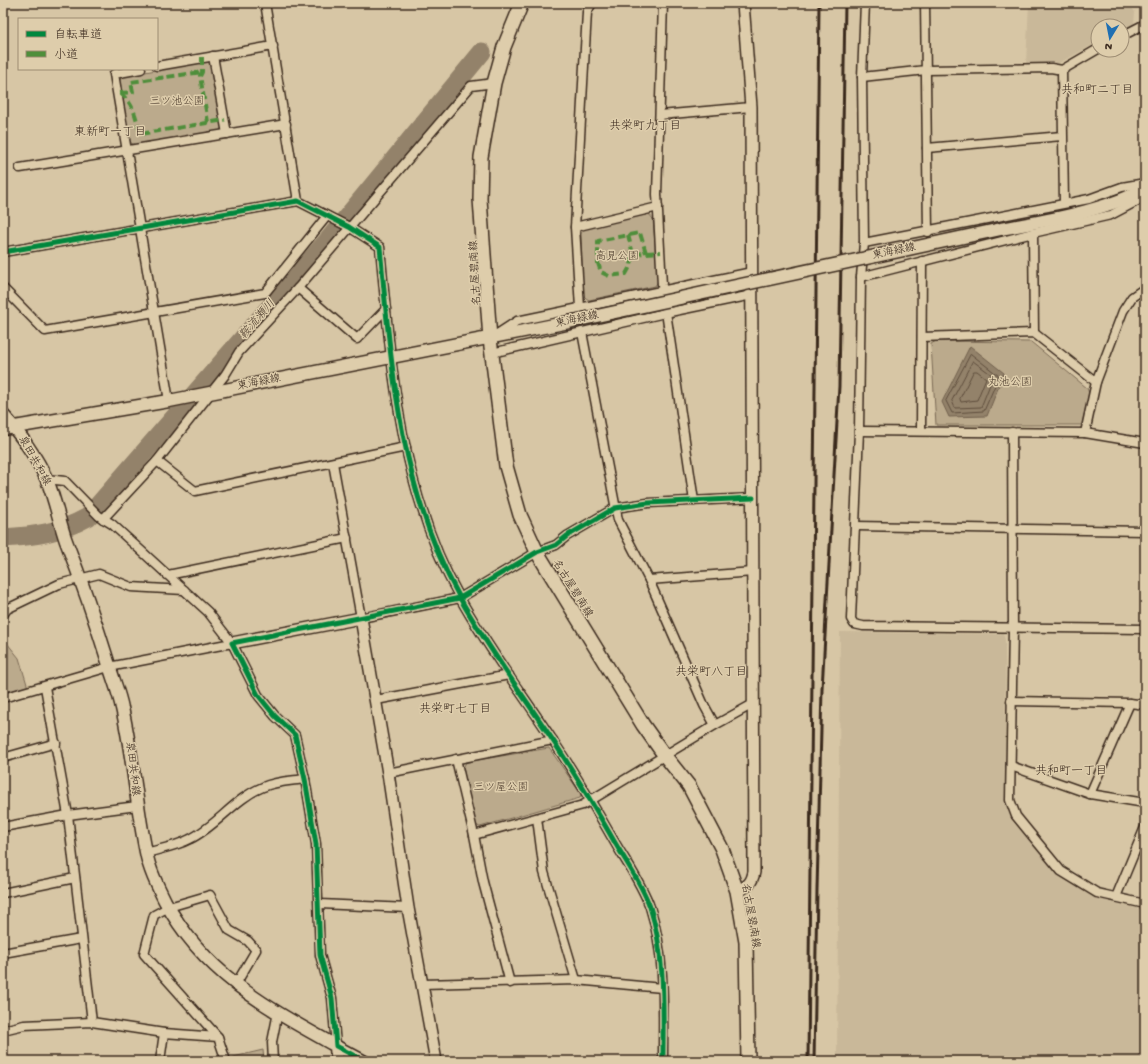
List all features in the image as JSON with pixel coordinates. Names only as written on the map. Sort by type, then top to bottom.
[{"type":"main road","name":"名古屋碧南線","points":[[522,3],[504,47],[494,83],[481,157],[480,199],[490,339],[506,466],[520,515],[537,552],[643,725],[689,786],[722,849],[737,891],[746,942],[748,1061]]},
{"type":"main road","name":"東海緑線","points":[[3,429],[173,400],[490,339],[1105,205],[1134,195],[1145,188]]},
{"type":"main road","name":"泉田共和線","points":[[3,415],[15,428],[46,479],[65,538],[98,627],[122,706],[136,806],[146,853],[155,881],[192,944],[219,971],[278,1012],[336,1046]]},
{"type":"main road","points":[[336,1046],[337,1061]]},
{"type":"street","points":[[265,3],[298,201]]},
{"type":"street","points":[[580,308],[575,227],[587,12],[592,3]]},
{"type":"street","points":[[663,3],[658,207],[663,290],[665,312],[684,423],[694,501]]},
{"type":"street","points":[[737,891],[747,887],[752,882],[754,872],[751,107],[743,3]]},
{"type":"street","points":[[865,3],[862,77],[864,243],[861,277],[859,431],[856,526],[850,612],[851,619],[854,624],[863,626],[1145,629]]},
{"type":"street","points":[[925,3],[928,232]]},
{"type":"street","points":[[1130,32],[1145,24]]},
{"type":"street","points":[[158,66],[273,46]]},
{"type":"street","points":[[862,77],[926,70],[1051,68],[1062,70],[1090,54]]},
{"type":"street","points":[[212,56],[227,134]]},
{"type":"street","points":[[136,70],[114,74],[126,151],[155,312],[173,400]]},
{"type":"street","points":[[1062,70],[1064,203]]},
{"type":"street","points":[[101,517],[157,461],[207,393],[225,376],[239,352],[298,288],[348,227],[471,86],[494,83]]},
{"type":"street","points":[[660,115],[751,107]]},
{"type":"street","points":[[20,168],[286,124]]},
{"type":"street","points":[[927,148],[1062,136]]},
{"type":"street","points":[[864,243],[928,232],[1089,199],[1122,187],[1145,183]]},
{"type":"street","points":[[861,277],[1110,215],[1145,197]]},
{"type":"street","points":[[3,252],[298,201],[348,227],[380,247],[390,358],[414,487],[434,541],[460,598],[592,801],[649,906],[658,938],[662,974],[663,1061]]},
{"type":"street","points":[[575,227],[658,207]]},
{"type":"street","points":[[3,288],[45,331],[265,293],[329,217]]},
{"type":"street","points":[[1033,233],[1034,332]]},
{"type":"street","points":[[921,430],[922,261]]},
{"type":"street","points":[[490,339],[518,320],[752,272]]},
{"type":"street","points":[[298,288],[358,338],[386,309]]},
{"type":"street","points":[[1085,433],[1096,382],[1123,311],[1132,297],[1145,288]]},
{"type":"street","points":[[492,353],[665,312],[752,295]]},
{"type":"street","points":[[582,332],[618,520],[648,580],[714,725]]},
{"type":"street","points":[[922,337],[1034,332],[1096,382]]},
{"type":"street","points":[[859,431],[921,430],[1085,433],[1145,443]]},
{"type":"street","points":[[1012,432],[1013,628],[1010,800],[1016,816],[1061,871],[1097,893],[1145,904]]},
{"type":"street","points":[[157,461],[196,491],[406,447]]},
{"type":"street","points":[[333,463],[376,700],[408,908],[436,1061]]},
{"type":"street","points":[[46,479],[65,481],[101,517],[112,524],[208,612],[232,643],[258,695],[274,716],[295,735],[305,779],[316,844],[320,904],[320,954],[332,998],[336,1046],[364,1061]]},
{"type":"street","points":[[3,698],[45,687],[109,667],[460,598],[537,552],[556,545],[567,536],[616,508],[648,503],[753,498]]},
{"type":"street","points":[[856,526],[1145,531]]},
{"type":"street","points":[[168,575],[347,538]]},
{"type":"street","points":[[648,580],[753,572]]},
{"type":"street","points":[[3,615],[7,609],[59,584],[99,574],[131,587],[184,590]]},
{"type":"street","points":[[376,700],[509,675]]},
{"type":"street","points":[[45,687],[68,815],[81,939],[92,1022]]},
{"type":"street","points":[[1011,701],[1130,703],[1145,705]]},
{"type":"street","points":[[1090,794],[1130,703]]},
{"type":"street","points":[[474,835],[583,805],[592,801],[714,725],[753,704]]},
{"type":"street","points":[[388,773],[553,740]]},
{"type":"street","points":[[3,758],[56,744]]},
{"type":"street","points":[[456,759],[474,835],[483,882],[510,983]]},
{"type":"street","points":[[1010,766],[1090,794],[1145,803]]},
{"type":"street","points":[[146,853],[190,839],[223,816],[246,795],[261,787],[273,783],[305,779]]},
{"type":"street","points":[[3,827],[68,815],[136,806]]},
{"type":"street","points":[[537,818],[544,872],[576,980]]},
{"type":"street","points":[[1116,897],[1145,827]]},
{"type":"street","points":[[3,893],[75,878]]},
{"type":"street","points":[[226,1061],[218,1037],[144,954],[154,915],[169,907],[210,896],[229,930],[248,941],[256,950],[236,984]]},
{"type":"street","points":[[320,904],[408,908]]},
{"type":"street","points":[[3,953],[81,939]]},
{"type":"street","points":[[423,984],[510,983],[576,980],[662,988]]},
{"type":"street","points":[[273,1061],[272,1042],[278,1012]]},
{"type":"street","points":[[3,1030],[24,1025],[92,1022],[164,1033],[218,1037]]},
{"type":"street","points":[[160,1061],[164,1033]]},
{"type":"shaded area","points":[[1029,3],[1128,3],[1135,12],[1134,24],[1130,26],[1130,18],[1090,18],[1090,46],[1059,63],[1026,64]]},
{"type":"shaded area","points":[[840,632],[1003,634],[1005,640],[1006,804],[1012,821],[1061,877],[1095,898],[1145,910],[1145,1061],[837,1061]]},
{"type":"green space","name":"三ツ池公園","points":[[208,61],[212,64],[223,124],[220,131],[134,145],[130,142],[119,82],[122,76]]},
{"type":"green space","name":"高見公園","points":[[649,214],[653,219],[658,281],[655,286],[589,300],[583,296],[581,234],[583,229]]},
{"type":"green space","name":"丸池公園","points":[[936,341],[1031,342],[1087,388],[1089,393],[1082,425],[936,425],[931,344]]},
{"type":"green space","points":[[3,638],[19,658],[29,691],[3,698]]},
{"type":"green space","name":"三ツ屋公園","points":[[549,748],[581,794],[580,798],[480,827],[475,825],[463,768],[466,762]]},
{"type":"green space","points":[[263,1050],[264,1061],[226,1061],[225,1059]]},
{"type":"water","points":[[970,346],[1004,373],[987,416],[949,417],[942,402]]},
{"type":"waterway","name":"鞍流瀬川","points":[[3,538],[47,533],[67,527],[88,517],[329,239],[482,52]]},
{"type":"railway","points":[[808,1061],[819,3]]},
{"type":"railway","points":[[814,1061],[822,689],[839,386],[845,3]]},
{"type":"marked path","points":[[202,57],[202,72],[200,76],[208,122]]},
{"type":"marked path","points":[[120,93],[133,92],[131,82],[202,72]]},
{"type":"marked path","points":[[120,93],[125,97],[136,116],[140,134],[225,120]]},
{"type":"marked path","points":[[646,253],[640,233],[598,241],[598,263],[601,272],[609,276],[626,274],[631,265],[633,254],[661,252]]},
{"type":"marked path","points":[[628,235],[633,254]]},
{"type":"cycle path","points":[[3,252],[298,201],[349,227],[380,247],[394,382],[411,471],[424,515],[440,557],[470,616],[584,789],[634,873],[647,898],[655,926],[661,964],[663,1061]]},
{"type":"cycle path","points":[[364,1061],[336,1046],[332,998],[320,955],[316,844],[305,779],[295,735],[275,716],[258,695],[232,643],[460,598],[537,552],[556,545],[567,536],[615,508],[648,503],[753,498]]},
{"type":"district","name":"共和町二丁目","points":[[1097,91]]},
{"type":"district","name":"共栄町九丁目","points":[[645,127]]},
{"type":"district","name":"東新町一丁目","points":[[110,133]]},
{"type":"district","name":"共栄町八丁目","points":[[711,673]]},
{"type":"district","name":"共栄町七丁目","points":[[455,710]]},
{"type":"district","name":"共和町一丁目","points":[[1071,772]]}]
